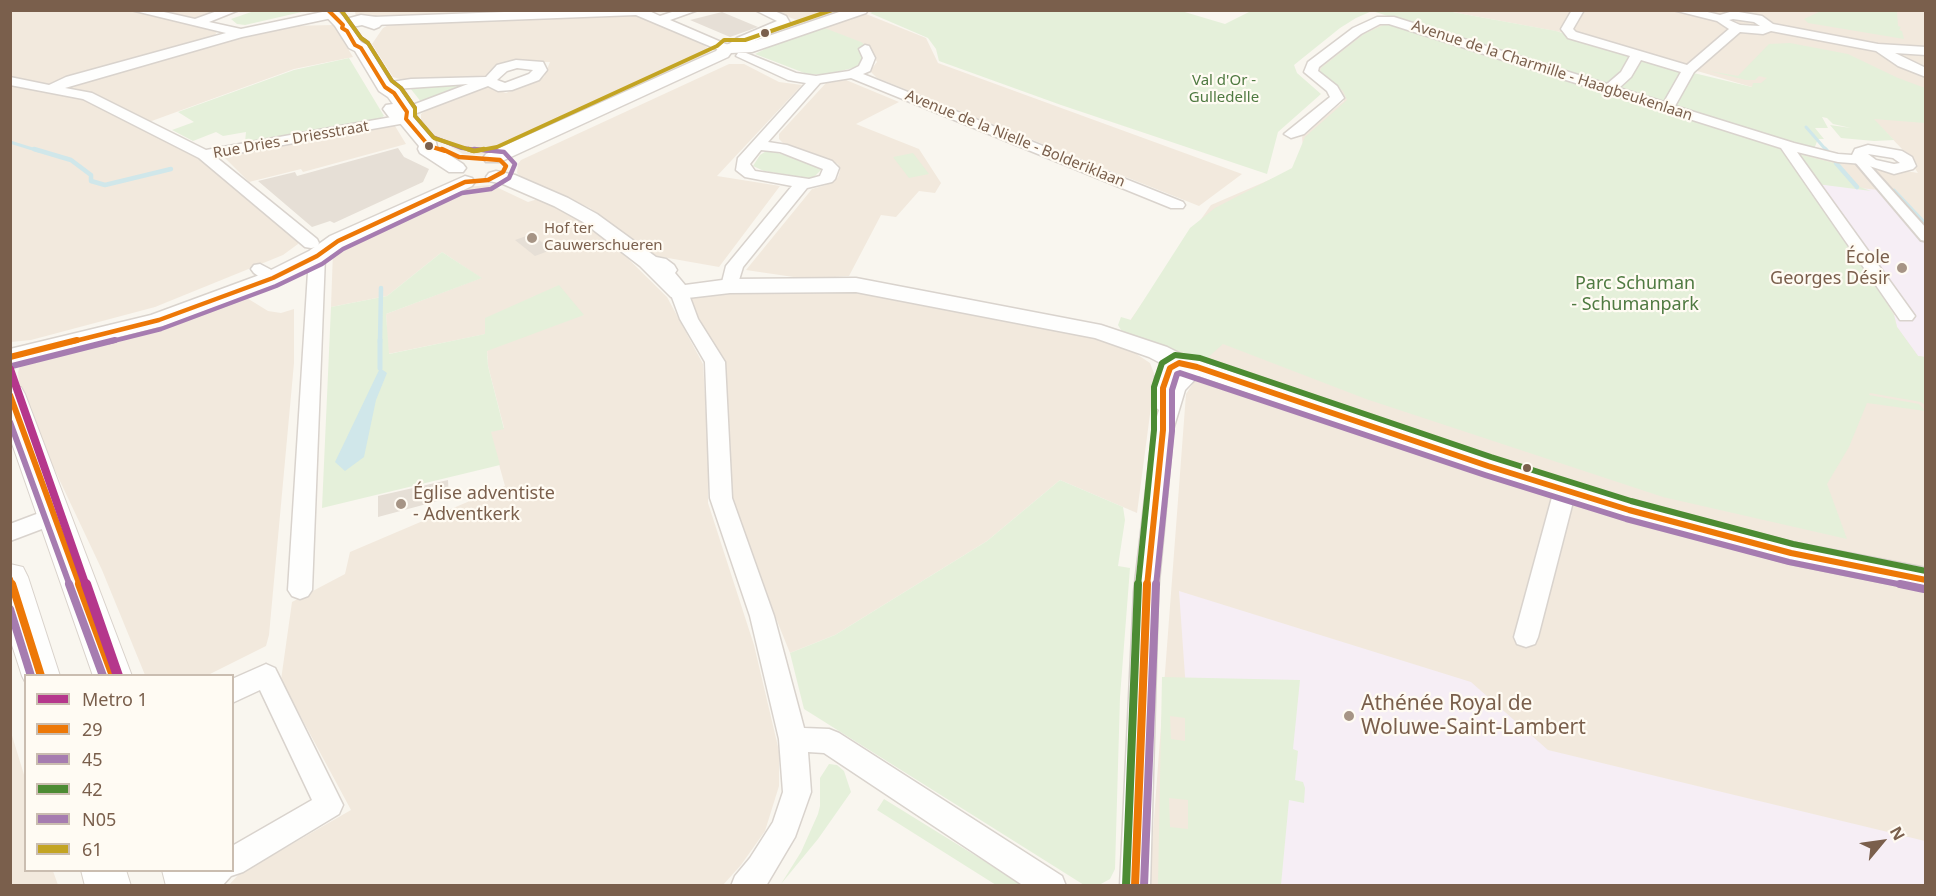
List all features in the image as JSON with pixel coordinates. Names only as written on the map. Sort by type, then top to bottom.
[{"type":"main road","points":[[10,394],[113,674]]},
{"type":"main road","points":[[10,577],[41,674]]},
{"type":"street","points":[[137,10],[241,33]]},
{"type":"street","points":[[196,23],[233,10]]},
{"type":"street","points":[[659,20],[692,10]]},
{"type":"street","points":[[734,52],[741,41],[784,22],[761,10]]},
{"type":"street","points":[[342,17],[355,45],[361,48],[385,87],[383,95],[398,117],[406,116],[429,146],[427,149],[483,181],[498,166],[734,52],[861,10]]},
{"type":"street","points":[[1679,10],[1723,19],[1732,15],[1752,17],[1766,23],[1769,27]]},
{"type":"street","points":[[1752,17],[1765,10]]},
{"type":"street","points":[[53,88],[71,80],[241,33],[342,17],[361,30],[374,23],[641,11],[793,77],[816,80],[852,74],[865,68],[868,63],[868,53],[865,49]]},
{"type":"street","points":[[1574,11],[1567,29],[1572,35],[1689,70]]},
{"type":"street","points":[[1723,19],[1737,28],[1758,30],[1769,27],[1878,48],[1926,51]]},
{"type":"street","name":"Avenue de la Charmille - Haagbeukenlaan","points":[[1292,134],[1299,131],[1337,98],[1332,89],[1311,72],[1313,66],[1356,31],[1385,20],[1789,146],[1838,158],[1862,160],[1886,168],[1926,167]]},
{"type":"street","points":[[361,48],[374,28],[374,23]]},
{"type":"street","points":[[1667,108],[1689,70],[1737,28]]},
{"type":"street","points":[[1878,48],[1926,73]]},
{"type":"street","points":[[1609,90],[1626,74],[1635,58]]},
{"type":"street","name":"Avenue de la Nielle - Bolderiklaan","points":[[852,74],[1177,205]]},
{"type":"street","points":[[758,145],[782,148],[827,164],[831,168],[827,179],[802,184],[762,177],[744,170],[742,164],[745,158],[816,80]]},
{"type":"street","name":"Rue Dries - Driesstraat","points":[[10,81],[87,96],[105,103],[204,155],[406,116],[489,81],[411,83],[385,87]]},
{"type":"street","points":[[1789,146],[1788,150],[1828,203],[1906,316]]},
{"type":"street","points":[[204,155],[314,249]]},
{"type":"street","points":[[1862,160],[1926,237]]},
{"type":"street","points":[[498,166],[508,179],[561,202],[590,218],[650,262],[658,264],[686,283],[730,286],[856,285],[1101,332],[1188,365],[1629,510],[1748,543],[1926,580]]},
{"type":"street","points":[[10,357],[159,320],[266,273],[314,249],[338,242],[462,171]]},
{"type":"street","points":[[730,286],[735,267],[802,184]]},
{"type":"street","points":[[300,590],[314,249]]},
{"type":"street","points":[[650,262],[651,267],[668,279],[679,292],[688,319],[715,362],[722,498],[762,616],[793,740],[797,792],[785,828],[761,868],[746,885]]},
{"type":"street","points":[[10,345],[51,338],[149,313],[266,273]]},
{"type":"street","points":[[679,292],[730,286]]},
{"type":"street","points":[[1136,885],[1146,592],[1163,430],[1176,388],[1188,365]]},
{"type":"street","points":[[1527,637],[1565,490]]},
{"type":"street","points":[[10,532],[55,515]]},
{"type":"street","points":[[234,691],[266,675],[329,805],[234,861]]},
{"type":"street","points":[[793,740],[829,741],[1050,885]]},
{"type":"street","points":[[197,885],[215,872]]},
{"type":"shaded area","points":[[10,11],[226,11],[191,25],[217,32],[213,37],[48,85],[11,77]]},
{"type":"shaded area","points":[[355,11],[535,11],[356,18]]},
{"type":"shaded area","points":[[773,11],[849,11],[807,24]]},
{"type":"shaded area","points":[[1447,11],[1925,11],[1925,885],[1149,885],[1186,394],[1207,362],[1122,332],[1211,205],[1304,165],[1302,135],[1344,101],[1341,92],[1317,70],[1347,43],[1383,21],[1833,159],[1918,173],[1902,149],[1878,124],[1571,34]]},
{"type":"shaded area","points":[[630,14],[699,41],[710,50],[706,57],[488,155],[463,154],[433,136],[421,121],[421,114],[430,108],[486,86],[506,93],[544,77],[550,62],[502,63],[493,75],[483,78],[406,81],[393,77],[372,44],[383,28],[394,22]]},
{"type":"shaded area","points":[[866,14],[926,38],[938,63],[1242,174],[1199,206],[877,78],[870,71],[877,62],[871,51],[817,29]]},
{"type":"shaded area","points":[[334,25],[353,57],[294,69],[149,122],[64,86],[233,38],[288,26]]},
{"type":"shaded area","points":[[729,64],[744,64],[779,82],[802,85],[717,176],[780,186],[719,267],[651,255],[590,208],[522,178],[517,173],[521,160]]},
{"type":"shaded area","points":[[846,80],[899,102],[856,124],[919,149],[941,183],[935,193],[919,191],[896,217],[881,215],[849,276],[807,279],[746,270],[812,189],[826,185],[838,177],[840,171],[838,164],[784,144],[779,139],[779,134],[826,83]]},
{"type":"shaded area","points":[[10,84],[86,100],[200,158],[298,239],[298,244],[283,255],[155,307],[31,340],[11,342]]},
{"type":"shaded area","points":[[395,126],[406,144],[303,172],[301,169],[249,182],[225,158],[228,154],[236,152]]},
{"type":"shaded area","name":"École Georges Désir","points":[[1817,184],[1880,190],[1925,244],[1925,357],[1918,356],[1897,327],[1894,315],[1914,317]]},
{"type":"shaded area","points":[[492,185],[528,202],[538,199],[567,209],[602,233],[667,297],[703,364],[708,443],[708,503],[754,645],[779,751],[779,786],[765,831],[741,865],[723,885],[228,886],[238,875],[351,810],[281,680],[292,602],[345,574],[350,552],[505,486],[490,432],[504,428],[488,366],[486,334],[388,354],[386,314],[481,278],[442,252],[387,296],[331,307],[333,251],[464,187]]},
{"type":"shaded area","points":[[698,291],[861,292],[1096,337],[1135,353],[1150,363],[1155,376],[1137,513],[1060,480],[987,541],[835,635],[790,653],[729,502],[720,362],[692,318],[688,297]]},
{"type":"shaded area","points":[[242,295],[268,311],[281,313],[294,309],[294,363],[269,635],[266,646],[210,674],[145,674],[102,570],[51,462],[19,383],[20,366],[40,355]]},
{"type":"shaded area","name":"Athénée Royal de Woluwe-Saint-Lambert","points":[[1179,591],[1471,682],[1548,750],[1925,841],[1925,885],[1195,885],[1191,761]]},
{"type":"shaded area","points":[[10,729],[24,775],[24,872],[53,872],[58,885],[11,885]]},
{"type":"green space","name":"Val d'Or - Gulledelle","points":[[877,10],[1178,10],[1225,24],[1251,11],[1372,11],[1340,28],[1294,65],[1297,73],[1321,94],[1278,132],[1267,174],[1061,105],[939,61],[936,49],[928,38],[870,13]]},
{"type":"green space","points":[[254,11],[306,11],[245,25],[237,24],[231,19]]},
{"type":"green space","points":[[1372,11],[1447,11],[1556,31],[1677,69],[1752,87],[1753,83],[1761,83],[1767,78],[1759,76],[1755,80],[1746,80],[1709,71],[1738,76],[1769,44],[1790,43],[1848,54],[1925,88],[1925,123],[1874,119],[1894,140],[1874,141],[1841,138],[1830,125],[1851,128],[1833,124],[1827,118],[1822,117],[1828,128],[1815,128],[1824,139],[1818,139],[1814,149]]},
{"type":"green space","points":[[1821,11],[1897,11],[1898,26],[1901,27],[1899,30],[1902,31],[1904,39],[1808,23],[1804,19]]},
{"type":"green space","name":"Parc Schuman - Schumanpark","points":[[1390,22],[1782,148],[1894,300],[1885,300],[1894,315],[1897,327],[1918,356],[1925,357],[1925,405],[1921,402],[1870,393],[1869,395],[1919,404],[1925,411],[1867,403],[1849,447],[1827,484],[1847,539],[1663,497],[1366,399],[1223,344],[1205,360],[1121,330],[1118,325],[1121,317],[1131,320],[1190,228],[1215,208],[1292,168],[1305,137],[1347,100],[1343,91],[1320,72],[1321,68],[1364,34]]},
{"type":"green space","points":[[822,27],[868,47],[861,66],[824,75],[807,74],[755,54],[787,38]]},
{"type":"green space","points":[[349,58],[384,116],[376,121],[245,142],[246,132],[223,136],[216,132],[193,141],[172,130],[194,122],[178,112],[294,70]]},
{"type":"green space","points":[[465,85],[422,103],[410,88]]},
{"type":"green space","points":[[768,150],[822,168],[813,178],[808,178],[764,171],[753,166],[760,155]]},
{"type":"green space","points":[[913,153],[929,174],[909,178],[893,157]]},
{"type":"green space","points":[[1794,153],[1838,164],[1860,187],[1871,191],[1817,184]]},
{"type":"green space","points":[[442,252],[482,278],[386,314],[389,354],[485,334],[485,318],[559,285],[584,315],[487,351],[488,366],[504,429],[491,432],[500,465],[322,508],[331,307],[387,296]]},
{"type":"green space","points":[[1060,480],[1123,507],[1125,520],[1118,566],[1130,568],[1120,697],[1115,869],[1110,879],[1099,885],[1084,885],[804,709],[790,653],[835,635],[987,541]]},
{"type":"green space","points":[[1162,677],[1300,680],[1293,749],[1298,751],[1295,780],[1303,782],[1304,803],[1289,800],[1281,885],[1158,885]],"holes":[[[1170,716],[1185,718],[1185,741],[1171,739]],[[1169,798],[1188,800],[1188,829],[1170,827]]]},
{"type":"green space","points":[[829,764],[837,765],[844,771],[851,792],[818,839],[781,884],[801,852],[818,814],[820,778]]},
{"type":"green space","points":[[884,799],[1023,885],[996,885],[877,810]]},
{"type":"water","points":[[380,368],[387,373],[376,400],[364,457],[345,471],[335,462]]},
{"type":"building","points":[[722,12],[758,27],[730,37],[690,20]]},
{"type":"building","points":[[398,148],[404,157],[429,169],[423,182],[334,223],[330,221],[312,227],[258,181],[295,172],[297,176]]},
{"type":"building","points":[[532,234],[551,250],[535,256],[515,240]]},
{"type":"building","name":"Église adventiste - Adventkerk","points":[[448,480],[449,498],[378,517],[378,496]]},
{"type":"waterway","points":[[1806,127],[1827,151],[1825,149]]},
{"type":"waterway","points":[[10,142],[39,151]]},
{"type":"waterway","points":[[34,149],[71,160],[91,175],[91,181],[105,185],[171,169]]},
{"type":"waterway","points":[[1836,163],[1857,187]]},
{"type":"waterway","points":[[1894,191],[1926,225]]},
{"type":"waterway","points":[[380,342],[381,288]]},
{"type":"waterway","points":[[380,342],[380,368]]},
{"type":"metro line","name":"1","points":[[10,369],[117,674]]},
{"type":"transit line","name":"29","points":[[10,357],[159,320],[273,278],[317,256],[338,241],[458,185],[465,182],[488,180],[503,172],[506,166],[500,160],[459,157],[435,146],[429,146],[406,119],[407,112],[394,93],[385,87],[361,48],[355,45],[347,31],[342,28],[343,25],[328,10]]},
{"type":"transit line","name":"N05","points":[[12,366],[161,329],[276,286],[322,264],[343,249],[462,193],[491,189],[509,178],[515,164],[504,152],[461,148],[433,137],[415,116],[415,108],[401,88],[392,81],[368,43],[361,38],[341,10]]},
{"type":"transit line","name":"61","points":[[341,10],[361,38],[368,43],[392,81],[401,88],[415,108],[415,116],[434,138],[474,151],[497,147],[717,46],[724,40],[745,40],[832,10]]},
{"type":"transit line","name":"42","points":[[1126,886],[1137,592],[1154,430],[1154,387],[1162,363],[1175,355],[1200,358],[1491,457],[1631,501],[1793,544],[1926,571]]},
{"type":"transit line","name":"29","points":[[1135,886],[1146,592],[1163,430],[1163,388],[1170,368],[1179,363],[1197,367],[1488,466],[1629,510],[1791,553],[1926,580]]},
{"type":"transit line","name":"45","points":[[1144,886],[1155,593],[1172,431],[1172,390],[1177,374],[1180,373],[1485,475],[1626,519],[1789,562],[1924,589]]},
{"type":"transit line","name":"29","points":[[10,395],[112,674]]},
{"type":"transit line","name":"N05","points":[[10,422],[102,674]]},
{"type":"transit line","name":"29","points":[[10,579],[40,674]]},
{"type":"transit line","name":"N05","points":[[10,609],[30,674]]},
{"type":"place","name":"Hof ter Cauwerschueren","points":[[532,238]]},
{"type":"place","name":"École Georges Désir","points":[[1902,268]]},
{"type":"place","name":"Église adventiste - Adventkerk","points":[[401,504]]},
{"type":"place","name":"Athénée Royal de Woluwe-Saint-Lambert","points":[[1349,716]]}]
